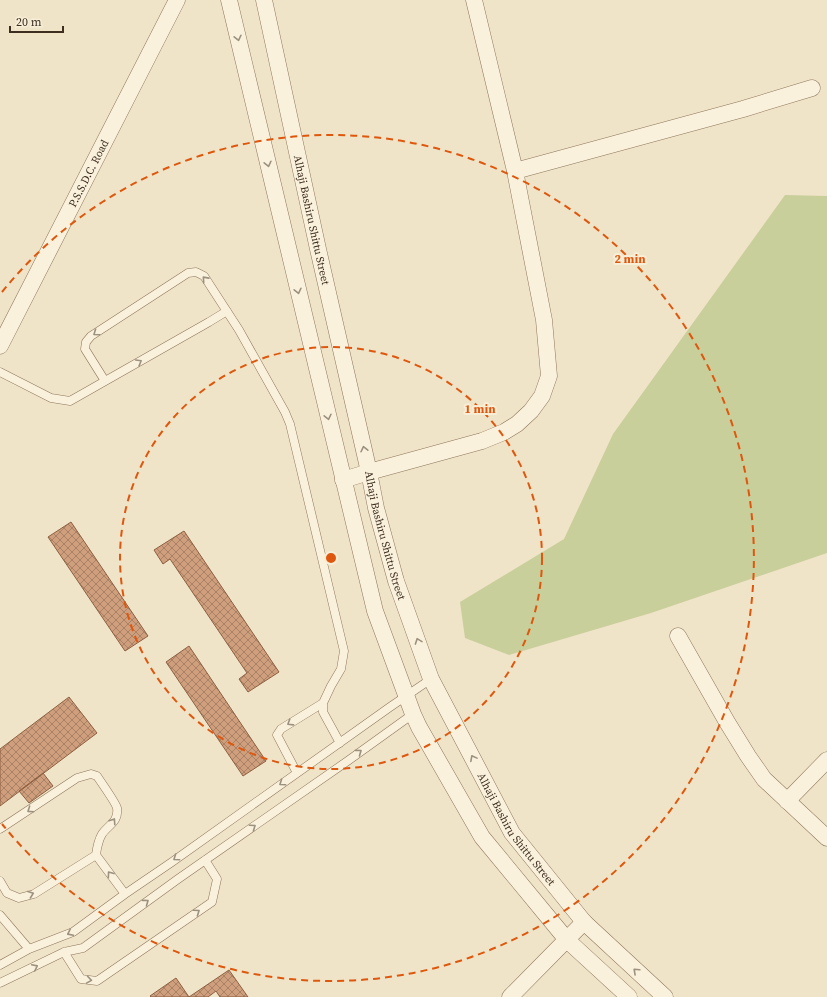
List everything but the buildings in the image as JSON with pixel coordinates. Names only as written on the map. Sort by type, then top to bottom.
[{"type":"street","name":"P.S.S.D.C. Road","points":[[0,346],[177,0]]},
{"type":"street","points":[[229,0],[375,611],[413,714],[482,838],[567,940],[629,997]]},
{"type":"street","name":"Alhaji Bashiru Shittu Street","points":[[264,0],[376,508],[396,581],[431,679],[512,833],[584,922],[665,997]]},
{"type":"street","points":[[343,480],[482,440],[504,432],[517,424],[531,411],[542,396],[549,376],[544,320],[515,171],[474,0]]},
{"type":"street","points":[[515,171],[743,109],[812,88]]},
{"type":"street","points":[[678,636],[723,715],[764,779],[827,838]]},
{"type":"street","points":[[787,801],[827,760]]},
{"type":"street","points":[[510,997],[584,922]]},
{"type":"lane","points":[[105,381],[85,349],[86,342],[91,336],[188,273],[196,272],[204,276],[239,330],[290,424],[344,651],[341,669],[323,703],[323,712],[340,743]]},
{"type":"lane","points":[[0,372],[51,398],[70,401],[227,311]]},
{"type":"lane","points":[[0,965],[29,949],[73,932],[431,679]]},
{"type":"lane","points":[[297,773],[277,735],[281,729],[323,703]]},
{"type":"lane","points":[[0,984],[64,952],[83,948],[205,860],[413,714]]},
{"type":"lane","points":[[0,830],[77,778],[91,774],[97,776],[117,807],[116,817],[112,824],[102,832],[97,844],[96,855],[125,894]]},
{"type":"lane","points":[[0,881],[7,893],[19,898],[34,894],[96,855]]},
{"type":"lane","points":[[64,952],[81,978],[97,981],[212,902],[217,879],[205,860]]},
{"type":"lane","points":[[1,920],[29,949]]},
{"type":"green space","points":[[785,195],[827,196],[827,553],[651,613],[509,655],[465,638],[460,602],[564,539],[613,434]]}]
